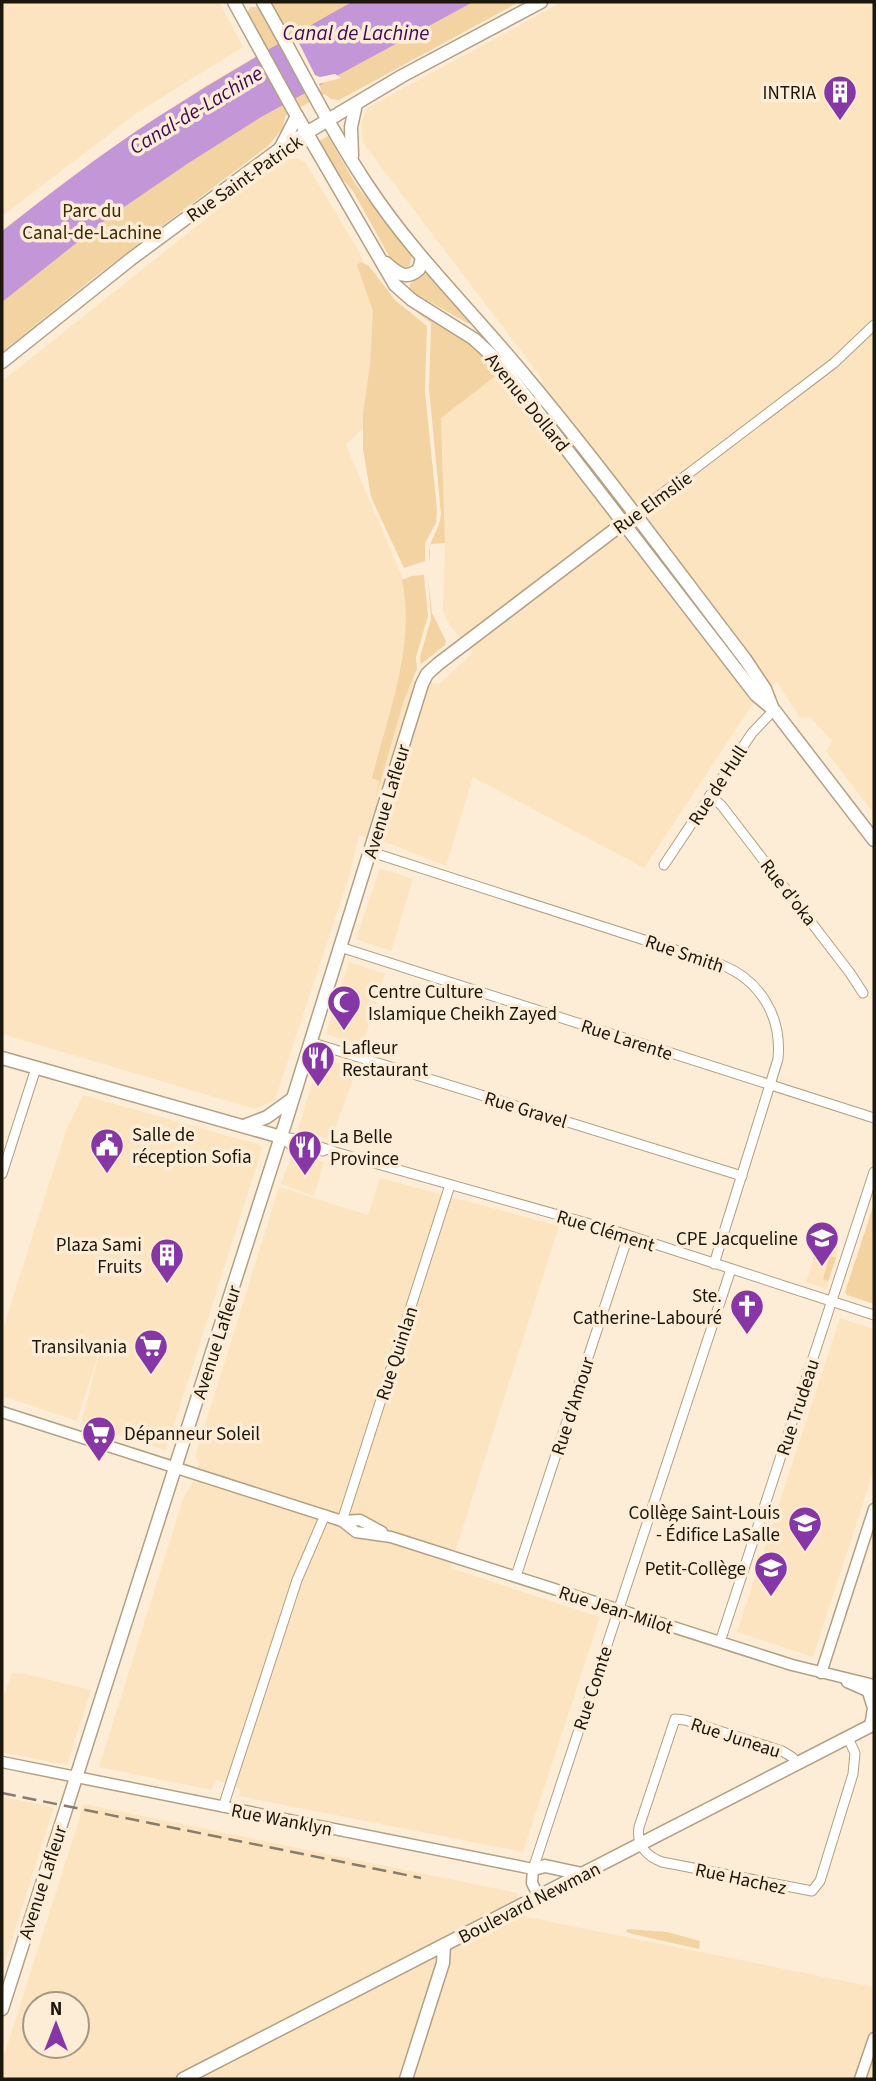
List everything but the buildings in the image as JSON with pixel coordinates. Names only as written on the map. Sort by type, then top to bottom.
[{"type":"main road","name":"Avenue Dollard","points":[[263,2],[374,195],[422,258],[525,375],[629,519]]},
{"type":"main road","name":"Rue Saint-Patrick","points":[[2,362],[111,275],[281,148],[409,72],[541,2]]},
{"type":"main road","name":"Avenue Dollard","points":[[237,3],[295,113],[391,279],[406,296],[474,339],[494,357],[745,659],[765,689],[774,710],[874,840]]},
{"type":"main road","points":[[318,101],[356,104],[351,127],[352,160]]},
{"type":"main road","points":[[281,148],[295,113]]},
{"type":"main road","points":[[378,256],[404,276],[416,272],[422,258]]},
{"type":"main road","name":"Rue Elmslie","points":[[427,674],[629,519]]},
{"type":"main road","name":"Avenue Lafleur","points":[[2,2009],[281,1137],[417,698],[427,674]]},
{"type":"main road","name":"Rue Clément","points":[[2,1058],[281,1137]]},
{"type":"main road","points":[[243,1126],[272,1115],[292,1099]]},
{"type":"main road","name":"Boulevard Newman","points":[[183,2079],[872,1726]]},
{"type":"main road","points":[[533,1869],[545,1866],[582,1874]]},
{"type":"main road","points":[[406,2079],[443,1963],[444,1945]]},
{"type":"street","name":"Rue Elmslie","points":[[629,519],[834,363],[874,325]]},
{"type":"street","name":"Rue de Hull","points":[[664,865],[754,729],[774,710]]},
{"type":"street","name":"Rue d'oka","points":[[710,795],[722,806],[863,993]]},
{"type":"street","name":"Rue Smith","points":[[371,852],[722,965],[737,972],[760,992],[775,1019],[779,1052],[714,1264]]},
{"type":"street","name":"Rue Larente","points":[[340,947],[874,1118]]},
{"type":"street","name":"Rue Gravel","points":[[310,1042],[742,1176]]},
{"type":"street","points":[[2,1174],[36,1068]]},
{"type":"street","name":"Rue Clément","points":[[281,1137],[296,1147],[335,1152],[628,1236],[874,1315]]},
{"type":"street","name":"Rue Trudeau","points":[[720,1642],[874,1172]]},
{"type":"street","name":"Rue Quinlan","points":[[342,1521],[450,1185]]},
{"type":"street","name":"Rue d'Amour","points":[[516,1576],[628,1236]]},
{"type":"street","name":"Rue Comte","points":[[533,1869],[731,1269]]},
{"type":"street","name":"Rue Jean-Milot","points":[[2,1412],[342,1521],[360,1520],[391,1537],[842,1679],[872,1691]]},
{"type":"street","points":[[821,1673],[874,1509]]},
{"type":"street","points":[[222,1807],[297,1580],[325,1515]]},
{"type":"street","points":[[872,1691],[872,1726]]},
{"type":"street","name":"Rue Juneau","points":[[640,1845],[639,1826],[675,1719],[782,1751],[798,1764]]},
{"type":"street","name":"Rue Hachez","points":[[640,1845],[648,1854],[663,1862],[807,1892],[814,1890],[820,1881],[851,1782],[855,1753],[848,1738]]},
{"type":"street","name":"Rue Wanklyn","points":[[2,1762],[533,1869]]},
{"type":"street","points":[[533,1869],[532,1882],[539,1896]]},
{"type":"street","points":[[860,2079],[874,2038]]},
{"type":"shaded area","points":[[4,2],[219,2],[243,47],[138,112],[2,216]]},
{"type":"shaded area","points":[[562,2],[874,2],[874,814],[826,751],[832,741],[810,717],[800,718],[777,682],[752,705],[644,868],[473,777],[446,866],[388,843],[359,836],[349,877],[275,1100],[255,1109],[2,1034],[2,381],[280,160],[297,158],[306,163],[361,255],[370,282],[375,316],[364,427],[346,445],[414,605],[407,680],[439,684],[473,653],[451,627],[443,612],[445,543],[441,418],[501,372],[521,399],[544,381],[363,143],[361,124],[367,108]]},
{"type":"shaded area","points":[[380,868],[413,879],[391,951],[356,939]]},
{"type":"shaded area","points":[[349,962],[385,974],[362,1046],[326,1034]]},
{"type":"shaded area","points":[[320,1058],[357,1069],[331,1139],[298,1130]]},
{"type":"shaded area","points":[[83,1095],[260,1145],[262,1149],[166,1450],[81,1423],[103,1339],[77,1421],[2,1396],[2,1332],[66,1130]]},
{"type":"shaded area","points":[[292,1154],[324,1162],[314,1196],[281,1184]]},
{"type":"shaded area","points":[[380,1178],[559,1226],[450,1568],[600,1617],[523,1852],[239,1796],[240,1789],[216,1780],[211,1790],[99,1767],[184,1496],[191,1486],[199,1462],[195,1457],[279,1187],[368,1215]]},
{"type":"shaded area","name":"CPE Jacqueline","points":[[818,1245],[838,1251],[826,1289],[806,1282]]},
{"type":"shaded area","name":"Collège Saint-Louis - Édifice LaSalle","points":[[840,1318],[874,1329],[874,1470],[813,1657],[737,1632]]},
{"type":"shaded area","points":[[12,1673],[91,1690],[67,1765],[2,1752],[2,1702]]},
{"type":"shaded area","points":[[2,1797],[54,1807],[2,1971]]},
{"type":"shaded area","points":[[84,1804],[517,1893],[526,1917],[874,1987],[874,2079],[2,2079],[2,2062],[21,2002],[21,2060],[91,2060],[91,1990],[25,1990]]},
{"type":"green space","name":"Parc du Canal-de-Lachine","points":[[271,2],[519,2],[339,100],[331,99],[325,94],[286,115],[282,129],[268,146],[92,279],[2,352],[2,231],[115,146],[206,86],[267,50],[247,13],[250,7],[257,7],[269,23]]},
{"type":"green space","points":[[328,136],[356,185],[412,253],[407,268],[394,265],[353,191],[335,171],[319,141]]},
{"type":"green space","points":[[371,260],[393,290],[406,302],[476,347],[501,372],[441,418],[445,543],[431,544],[441,514],[429,388],[431,323],[396,296]]},
{"type":"green space","points":[[361,262],[368,265],[395,300],[427,326],[425,392],[436,523],[425,543],[425,561],[404,568],[371,497],[363,449],[363,414],[370,365],[373,311],[357,265]]},
{"type":"green space","points":[[424,274],[429,274],[471,322],[469,324],[409,290],[410,284]]},
{"type":"green space","points":[[424,575],[428,616],[416,657],[417,669],[404,700],[376,797],[379,781],[372,778],[403,655],[405,605],[402,580]]},
{"type":"green space","points":[[428,577],[432,613],[446,641],[445,645],[421,664],[420,657],[431,619]]},
{"type":"green space","points":[[874,1204],[874,1304],[845,1292]]},
{"type":"green space","points":[[818,1245],[829,1248],[828,1255],[836,1258],[828,1281],[823,1279],[828,1262],[813,1259]]},
{"type":"green space","points":[[627,1929],[667,1932],[700,1941],[699,1949],[632,1934],[626,1932]]},
{"type":"water","name":"Canal de Lachine","points":[[352,2],[473,2],[261,117],[187,164],[108,218],[2,302],[2,231],[58,187],[156,118]]},
{"type":"pier","points":[[295,35],[315,75],[320,77],[335,74],[341,78],[319,84],[321,89],[310,96],[279,45]]},
{"type":"railway","points":[[2,1793],[421,1878]]},
{"type":"place","name":"INTRIA","points":[[840,122]]},
{"type":"place","name":"Centre Culture Islamique Cheikh Zayed","points":[[344,1032]]},
{"type":"place","name":"Lafleur Restaurant","points":[[318,1088]]},
{"type":"place","name":"Salle de réception Sofia","points":[[107,1175]]},
{"type":"place","name":"La Belle Province","points":[[305,1177]]},
{"type":"place","name":"CPE Jacqueline","points":[[822,1268]]},
{"type":"place","name":"Plaza Sami Fruits","points":[[167,1285]]},
{"type":"place","name":"Ste. Catherine-Labouré","points":[[747,1336]]},
{"type":"place","name":"Transilvania","points":[[151,1376]]},
{"type":"place","name":"Dépanneur Soleil","points":[[99,1463]]},
{"type":"place","name":"Collège Saint-Louis - Édifice LaSalle","points":[[805,1553]]},
{"type":"place","name":"Petit-Collège","points":[[771,1598]]},
{"type":"water label","name":"Canal-de-Lachine","points":[[196,110]]}]
